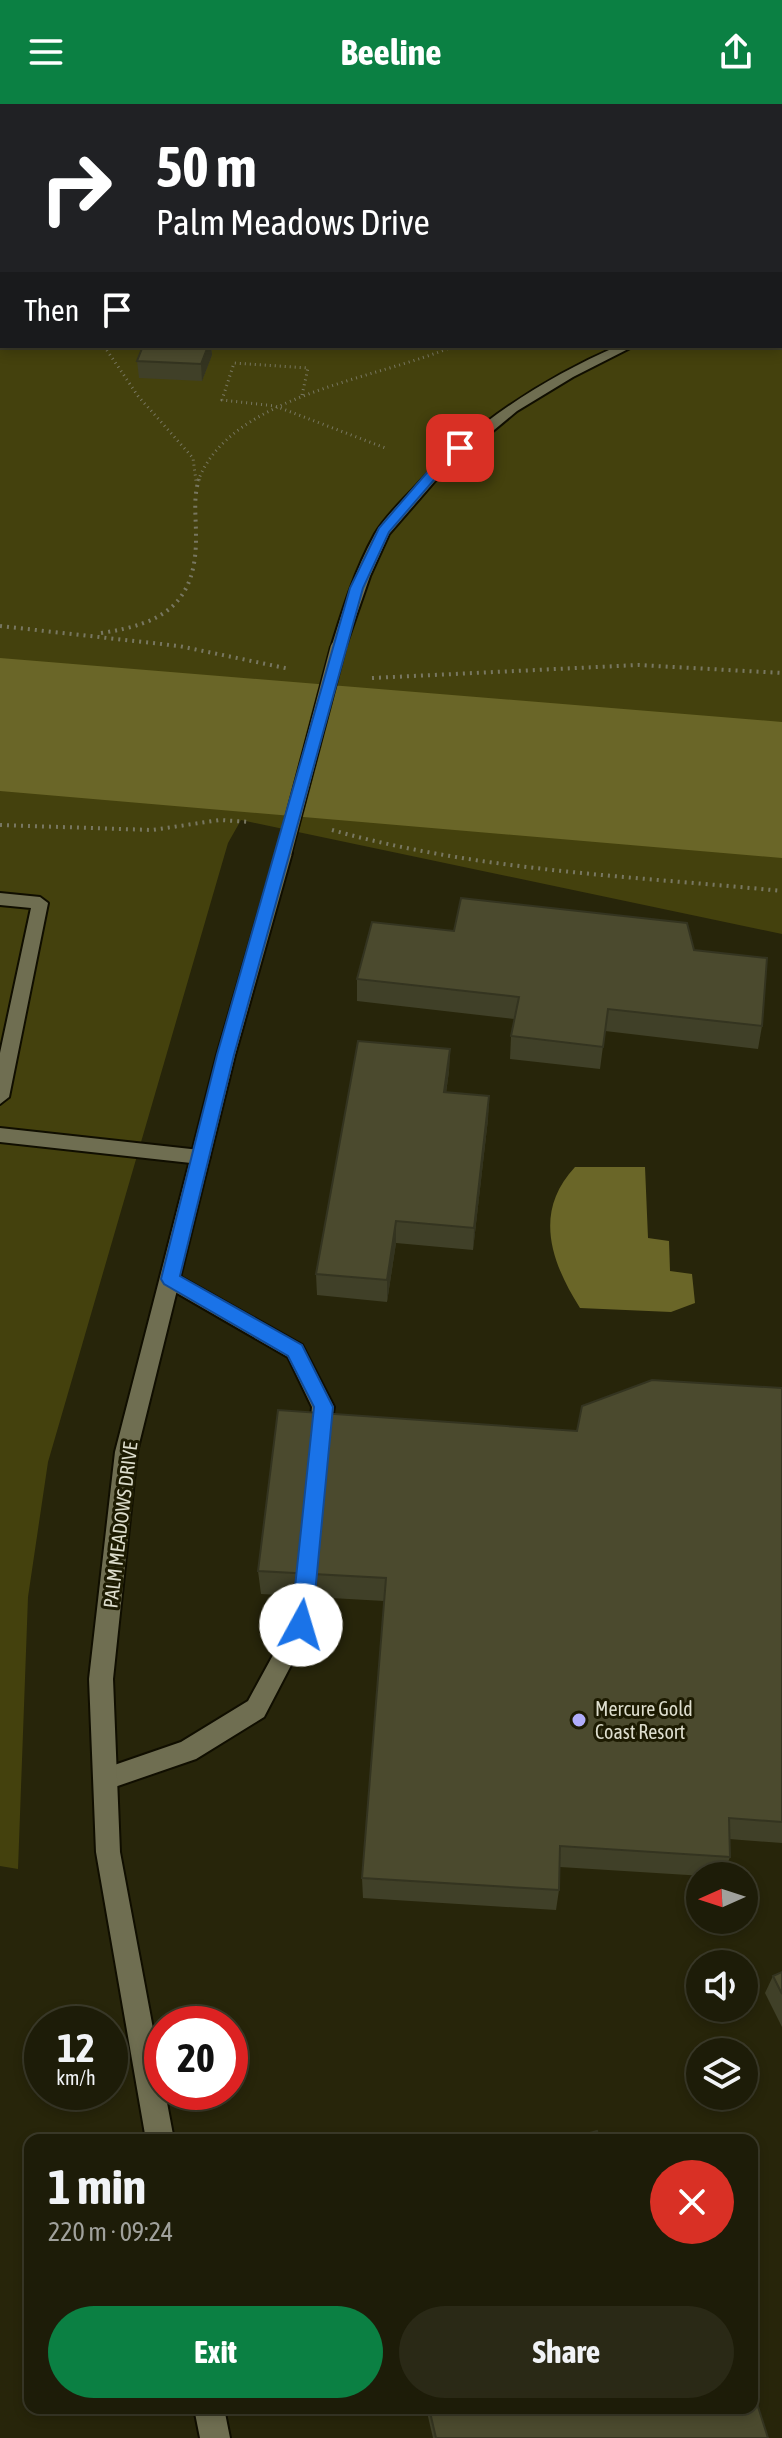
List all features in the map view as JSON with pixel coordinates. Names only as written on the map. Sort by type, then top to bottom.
[{"type":"street","name":"PALM MEADOWS DRIVE","points":[[159,2134],[108,1852],[101,1679],[126,1452],[200,1157],[338,648],[356,588],[384,531],[441,464],[516,403],[593,360],[623,348]]},
{"type":"street","points":[[0,899],[40,903],[0,1097]]},
{"type":"street","points":[[0,996],[21,997]]},
{"type":"street","points":[[0,1135],[200,1157]]},
{"type":"street","points":[[170,1279],[295,1351],[323,1407],[317,1469]]},
{"type":"street","points":[[106,1779],[188,1751],[256,1709],[301,1625],[309,1547]]},
{"type":"street","points":[[210,2414],[215,2438]]},
{"type":"path","points":[[88,634],[150,623],[174,611],[187,593],[194,567],[196,490],[193,458],[138,396],[105,348]]},
{"type":"path","points":[[196,490],[198,478],[209,461],[275,406],[302,395],[399,369],[449,348]]},
{"type":"path","points":[[302,395],[308,368],[234,363],[222,400],[275,406],[388,449]]},
{"type":"path","points":[[0,626],[179,646],[304,671]]},
{"type":"path","points":[[359,676],[638,665],[782,673]]},
{"type":"path","points":[[0,825],[152,830],[220,820],[264,824]]},
{"type":"path","points":[[322,829],[392,847],[461,858],[782,891]]},
{"type":"shaded area","points":[[0,348],[782,348],[782,934],[241,820],[228,843],[48,1462],[28,1597],[18,1869],[0,1866]]},
{"type":"shaded area","points":[[0,658],[782,722],[782,858],[0,791]]},
{"type":"shaded area","points":[[575,1167],[645,1167],[648,1238],[669,1241],[670,1271],[692,1274],[695,1303],[671,1312],[580,1308],[561,1273],[551,1237],[550,1219],[562,1184]]},
{"type":"building","points":[[142,348],[207,348],[201,364],[137,361]]},
{"type":"building","points":[[461,898],[687,923],[694,950],[767,958],[762,1026],[608,1009],[603,1047],[511,1036],[519,997],[357,979],[372,922],[454,931]]},
{"type":"building","points":[[358,1041],[450,1049],[444,1092],[489,1096],[474,1228],[396,1221],[387,1280],[316,1274]]},
{"type":"building","name":"Mercure Gold Coast Resort","points":[[652,1380],[782,1388],[782,1822],[729,1818],[730,1857],[560,1846],[559,1890],[362,1878],[386,1578],[258,1571],[278,1410],[577,1431],[582,1406]]},
{"type":"building","points":[[782,1972],[782,1994],[773,1976]]},
{"type":"building","points":[[758,2407],[768,2438],[436,2438],[430,2414],[758,2414]]},
{"type":"place","name":"Mercure Gold Coast Resort","points":[[579,1720]]},
{"type":"route","points":[[301,1625],[323,1407],[295,1351],[170,1279],[226,1055],[356,588],[384,531],[441,464],[460,448]]}]
